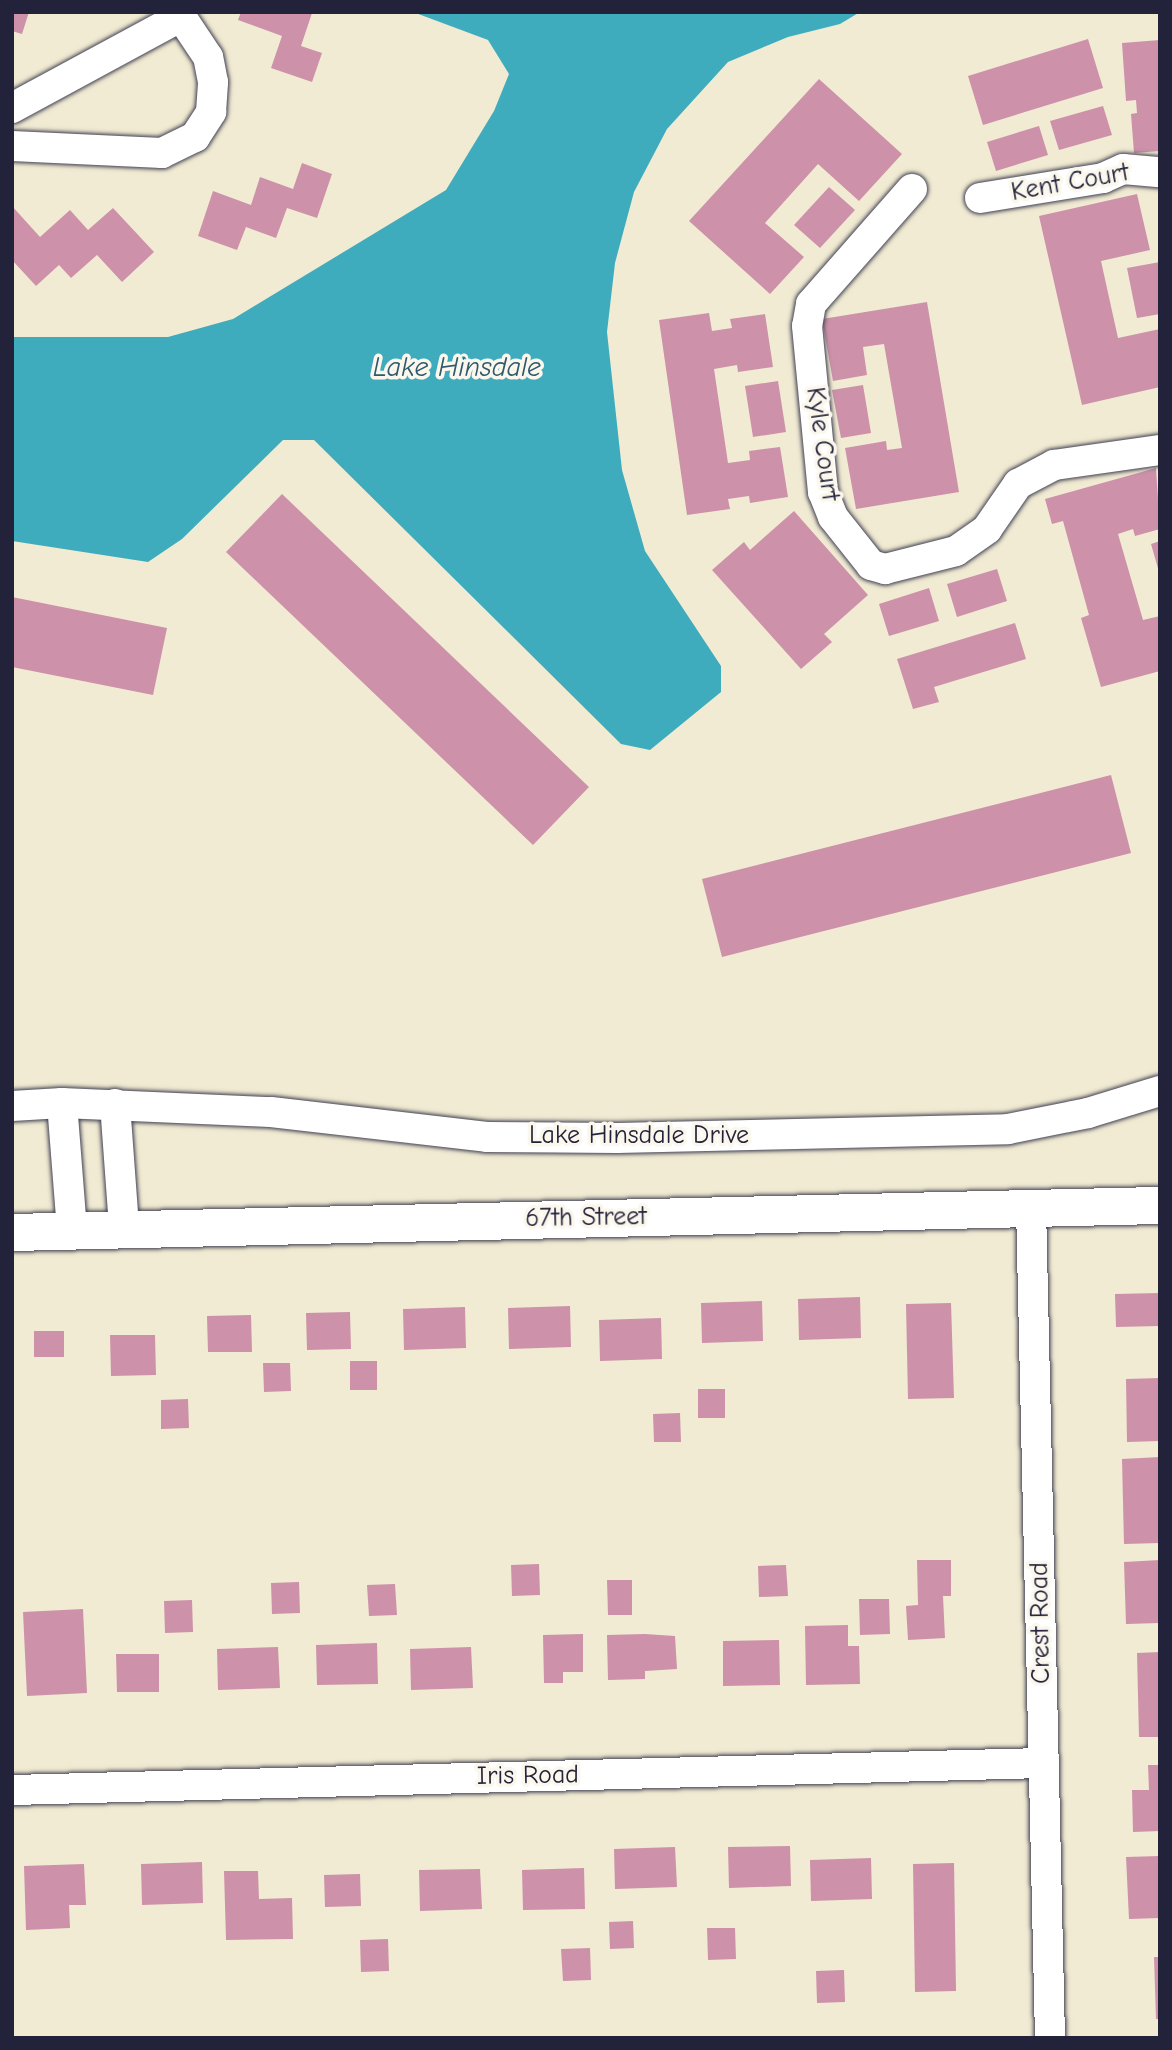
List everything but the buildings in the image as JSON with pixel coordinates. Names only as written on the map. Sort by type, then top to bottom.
[{"type":"street","points":[[12,108],[179,15],[208,57],[213,82],[211,112],[195,137],[162,153],[12,146]]},
{"type":"street","name":"Kent Court","points":[[980,198],[1103,177],[1123,169],[1160,172]]},
{"type":"street","name":"Kyle Court","points":[[912,188],[811,304],[807,326],[823,492],[833,517],[871,565],[885,569],[956,551],[987,529],[1018,484],[1054,465],[1160,450]]},
{"type":"street","name":"Lake Hinsdale Drive","points":[[12,1106],[62,1102],[271,1112],[487,1137],[631,1138],[1008,1129],[1088,1113],[1160,1091]]},
{"type":"street","points":[[62,1102],[72,1230]]},
{"type":"street","points":[[115,1104],[124,1228]]},
{"type":"street","name":"67th Street","points":[[12,1232],[1160,1205]]},
{"type":"street","name":"Crest Road","points":[[1031,1207],[1050,2038]]},
{"type":"street","name":"Iris Road","points":[[12,1790],[1044,1763]]},
{"type":"water","name":"Lake Hinsdale","points":[[413,12],[860,12],[840,24],[788,37],[728,62],[667,129],[634,192],[615,263],[607,332],[622,470],[645,551],[721,666],[721,692],[650,750],[621,744],[314,440],[283,440],[182,539],[148,562],[12,541],[12,337],[168,337],[233,319],[446,190],[494,111],[509,74],[488,40]]}]
